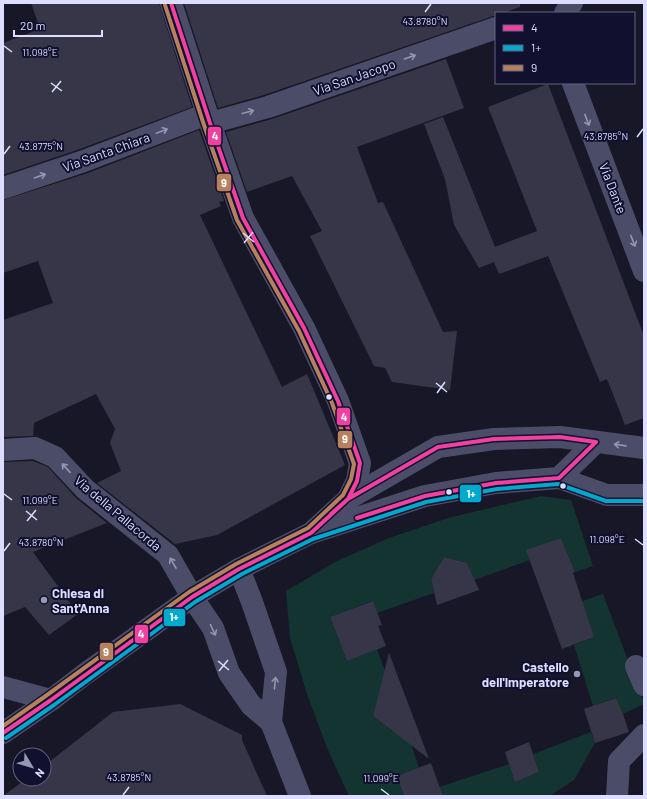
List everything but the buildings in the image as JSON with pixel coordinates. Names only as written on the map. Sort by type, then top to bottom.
[{"type":"street","points":[[171,3],[244,218],[304,328],[338,401],[354,443],[360,463],[357,481],[348,499]]},
{"type":"street","points":[[565,12],[572,3]]},
{"type":"street","name":"Via San Jacopo","points":[[209,118],[268,107],[495,28]]},
{"type":"street","name":"Via Dante","points":[[573,84],[644,271]]},
{"type":"street","name":"Via Santa Chiara","points":[[3,188],[209,118]]},
{"type":"street","points":[[311,533],[348,499],[438,447],[494,440],[553,437],[644,448]]},
{"type":"street","points":[[559,478],[596,442]]},
{"type":"street","name":"Via della Pallacorda","points":[[3,450],[35,448],[55,457],[86,489],[168,555],[192,597],[213,628],[229,673],[251,705],[271,722]]},
{"type":"street","points":[[3,733],[51,700],[192,597],[239,569],[311,533],[425,496],[496,483],[559,478],[607,496],[644,494]]},
{"type":"street","points":[[239,569],[276,672],[271,722],[300,796]]},
{"type":"street","points":[[3,687],[51,700]]},
{"type":"street","points":[[617,796],[620,761],[644,735]]},
{"type":"green space","points":[[541,496],[571,500],[593,566],[575,572],[561,538],[530,560],[474,580],[467,563],[444,557],[431,579],[434,593],[377,613],[372,601],[330,617],[347,661],[377,649],[391,687],[379,693],[373,716],[392,731],[405,726],[419,768],[397,776],[404,796],[349,796],[327,748],[307,694],[290,638],[286,591],[337,561],[389,538],[448,518]]},
{"type":"green space","points":[[603,594],[644,703],[623,714],[615,698],[593,706],[574,645],[594,637],[582,601]]},
{"type":"green space","points":[[591,732],[595,743],[574,780],[550,796],[443,796],[439,787],[509,764],[515,782],[539,772],[533,754]]},
{"type":"transit line","name":"4","points":[[171,3],[243,218],[304,328],[338,401],[360,463],[357,481],[348,499],[331,514]]},
{"type":"transit line","name":"9","points":[[3,726],[189,592],[236,564],[308,528],[343,495],[351,479],[354,464],[332,403],[299,331],[237,220],[165,5]]},
{"type":"transit line","name":"4","points":[[3,733],[51,700],[192,597],[239,569],[311,533],[348,499],[438,447],[494,439],[560,437],[596,442]]},
{"type":"transit line","name":"4","points":[[357,518],[425,496],[496,483],[559,478],[596,442]]},
{"type":"transit line","name":"1+","points":[[6,738],[54,705],[195,602],[242,574],[313,539],[426,502],[497,489],[558,484],[606,501],[644,501]]},
{"type":"place","name":"Chiesa di Sant'Anna","points":[[44,600]]},
{"type":"place","name":"Castello dell'Imperatore","points":[[577,674]]}]
